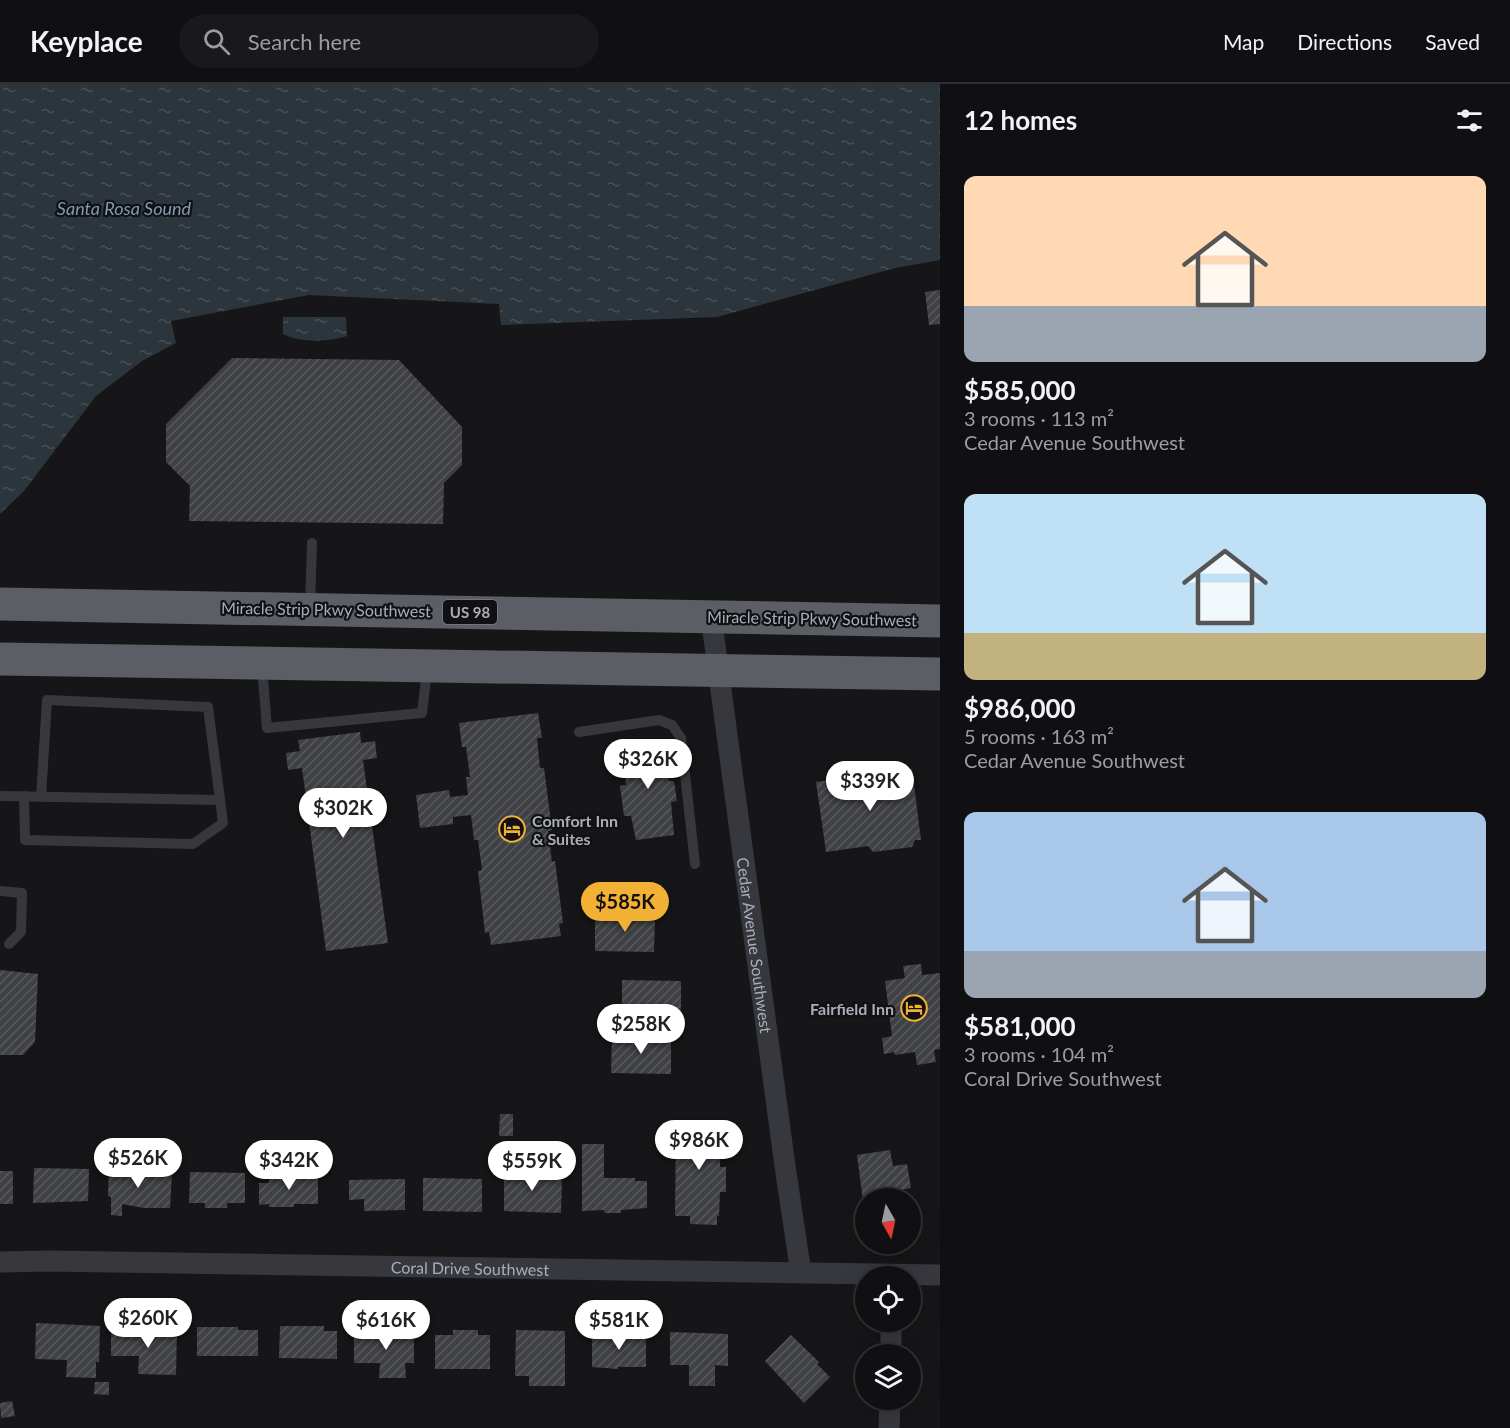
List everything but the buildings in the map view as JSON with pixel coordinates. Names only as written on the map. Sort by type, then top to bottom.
[{"type":"highway","name":"Miracle Strip Pkwy Southwest","points":[[0,604],[940,621]]},
{"type":"highway","points":[[0,626],[29,613],[69,605]]},
{"type":"highway","points":[[0,659],[940,674]]},
{"type":"street","name":"Cedar Avenue Southwest","points":[[711,616],[801,1273]]},
{"type":"street","name":"Coral Drive Southwest","points":[[0,1262],[61,1261],[855,1275]]},
{"type":"street","name":"Coral Drive Southwest","points":[[921,1275],[940,1275]]},
{"type":"street","points":[[889,1428],[890,1410]]},
{"type":"lane","points":[[310,609],[312,543]]},
{"type":"lane","points":[[262,663],[267,728],[422,713],[428,666]]},
{"type":"lane","points":[[24,796],[25,840],[193,844],[223,823],[208,707],[47,700],[41,797]]},
{"type":"lane","points":[[579,732],[659,720],[672,725],[681,738],[694,864]]},
{"type":"lane","points":[[0,796],[220,800]]},
{"type":"lane","points":[[0,891],[22,893],[21,932],[9,944]]},
{"type":"water","name":"Santa Rosa Sound","points":[[0,84],[940,84],[940,260],[895,268],[717,317],[501,325],[499,304],[309,295],[171,321],[176,343],[142,361],[96,396],[24,491],[0,514]]},
{"type":"water","points":[[283,317],[346,317],[347,336],[315,341],[290,337],[283,334]]},
{"type":"place","name":"Comfort Inn & Suites","points":[[512,829]]},
{"type":"place","name":"Fairfield Inn","points":[[914,1008]]}]
